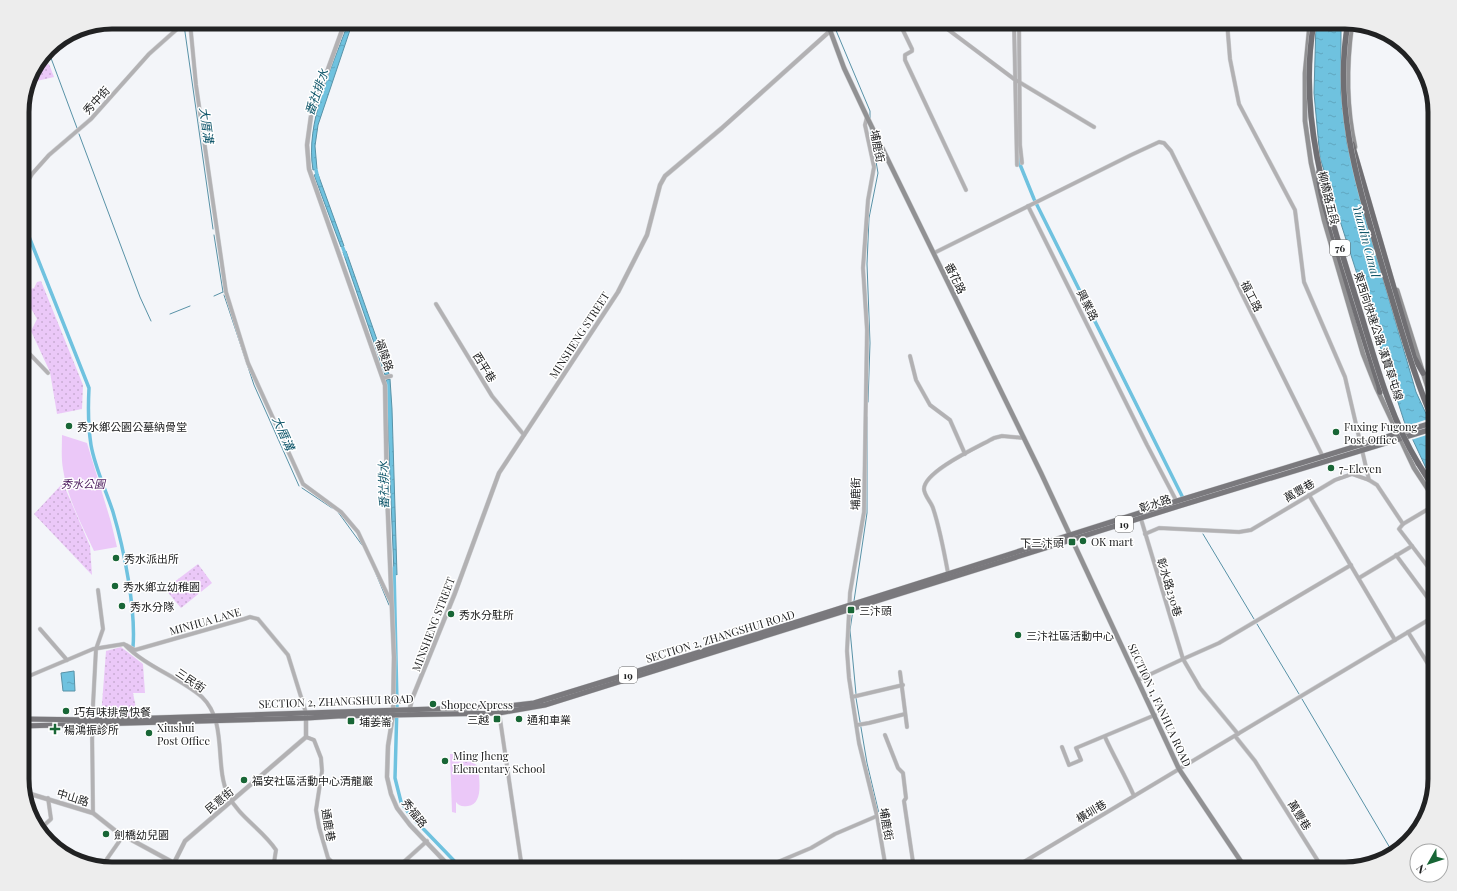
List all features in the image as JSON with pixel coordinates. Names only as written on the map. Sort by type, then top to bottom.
[{"type":"highway","name":"東西向快速公路 漢寶草屯線","points":[[1313,29],[1311,101],[1315,150],[1333,223],[1383,383],[1398,425],[1428,479]]},
{"type":"highway","points":[[1347,29],[1344,62],[1343,100],[1347,133],[1358,181],[1396,311],[1428,408]]},
{"type":"highway","points":[[1343,100],[1361,176],[1408,337],[1414,357],[1423,373]]},
{"type":"highway","points":[[1320,170],[1319,178],[1323,198],[1346,281],[1380,392]]},
{"type":"main road","name":"柳橋路五段","points":[[1309,29],[1304,98],[1311,163],[1324,220],[1363,354],[1396,433],[1414,468],[1428,489]]},
{"type":"main road","points":[[1351,30],[1348,55],[1348,99],[1354,146],[1428,389]]},
{"type":"main road","name":"番花路","points":[[831,31],[844,68],[867,117],[1074,540]]},
{"type":"main road","name":"19","points":[[1396,433],[1405,430],[1428,427]]},
{"type":"main road","name":"19","points":[[1399,439],[1428,429]]},
{"type":"main road","name":"彰水路","points":[[1361,448],[1396,433]]},
{"type":"main road","name":"彰水路","points":[[850,607],[948,573],[1177,500],[1361,448],[1399,439]]},
{"type":"main road","name":"彰水路","points":[[850,607],[1074,540],[1324,459]]},
{"type":"main road","name":"SECTION 1, FANHUA ROAD","points":[[1074,540],[1179,769],[1241,862]]},
{"type":"main road","name":"SECTION 2, ZHANGSHUI ROAD","points":[[29,726],[306,715],[338,716],[393,712],[499,710],[534,703],[629,677],[850,607]]},
{"type":"main road","name":"SECTION 2, ZHANGSHUI ROAD","points":[[29,720],[92,722]]},
{"type":"street","name":"秀中街","points":[[29,179],[49,155],[90,119],[149,54],[176,29]]},
{"type":"street","points":[[191,29],[196,85],[226,292],[248,363],[303,484],[341,512],[358,532],[392,604]]},
{"type":"street","name":"福陵路","points":[[343,29],[312,116],[307,145],[309,169],[383,378],[387,425],[387,493],[394,657],[393,712]]},
{"type":"street","points":[[902,29],[912,49],[912,51],[904,56],[905,60],[966,190]]},
{"type":"street","points":[[948,29],[1017,80],[1094,127]]},
{"type":"street","points":[[1014,29],[1022,163]]},
{"type":"street","points":[[1017,165],[1019,29]]},
{"type":"street","points":[[1228,29],[1230,59],[1239,104],[1295,210],[1304,282],[1345,378],[1369,480]]},
{"type":"street","name":"MINSHENG STREET","points":[[409,712],[455,594],[491,491],[499,473],[618,292],[647,235],[660,185],[665,176],[722,128],[831,31]]},
{"type":"street","name":"埔鹿街","points":[[867,117],[865,124],[874,168],[868,200],[864,268],[867,330],[864,512],[850,593],[847,651],[856,725],[864,768],[877,816],[885,862]]},
{"type":"street","name":"福工路","points":[[1028,206],[1159,142],[1164,143],[1171,151],[1324,459]]},
{"type":"street","points":[[934,253],[1028,206]]},
{"type":"street","name":"興業路","points":[[1028,206],[1179,506]]},
{"type":"street","name":"西平巷","points":[[436,304],[492,396],[524,435]]},
{"type":"street","points":[[29,353],[48,373]]},
{"type":"street","points":[[910,356],[916,380],[930,405],[936,411],[949,417],[965,454]]},
{"type":"street","points":[[383,378],[391,376]]},
{"type":"street","points":[[948,573],[942,536],[933,506],[924,488],[937,470],[965,454],[1002,436],[1024,438]]},
{"type":"street","name":"萬豐巷","points":[[1145,534],[1159,528],[1239,532],[1251,530],[1335,480],[1352,474],[1369,480],[1382,491],[1403,524],[1399,529],[1428,567]]},
{"type":"street","points":[[1309,495],[1395,640]]},
{"type":"street","points":[[1403,524],[1428,509]]},
{"type":"street","name":"彰水路230巷","points":[[1141,519],[1183,660]]},
{"type":"street","points":[[1359,578],[1412,546]]},
{"type":"street","points":[[1396,555],[1428,598]]},
{"type":"street","points":[[1138,680],[1219,643],[1351,565]]},
{"type":"street","points":[[93,812],[92,722],[96,649],[103,629],[98,590]]},
{"type":"street","name":"MINHUA LANE","points":[[124,644],[135,650],[250,617],[258,619],[288,655],[306,715]]},
{"type":"street","points":[[1237,735],[1428,620]]},
{"type":"street","points":[[40,629],[67,660]]},
{"type":"street","points":[[1408,632],[1428,664]]},
{"type":"street","points":[[29,676],[93,649],[124,644]]},
{"type":"street","name":"三民街","points":[[124,644],[134,654],[202,698],[214,718],[225,786],[232,801],[276,850],[274,862]]},
{"type":"street","name":"萬豐巷","points":[[1183,660],[1200,688],[1237,735],[1255,761],[1319,862]]},
{"type":"street","points":[[900,672],[903,685],[907,728]]},
{"type":"street","points":[[852,697],[903,685]]},
{"type":"street","points":[[499,710],[521,862]]},
{"type":"street","name":"秀福路","points":[[393,712],[388,746],[387,777],[391,794],[397,808],[410,825],[446,862]]},
{"type":"street","points":[[856,725],[905,714]]},
{"type":"street","points":[[306,715],[306,737]]},
{"type":"street","points":[[1062,747],[1070,765],[1081,760],[1076,748],[1155,715]]},
{"type":"street","points":[[885,735],[898,768],[903,773],[906,798],[904,801],[913,862]]},
{"type":"street","name":"橫圳巷","points":[[1024,862],[1237,735]]},
{"type":"street","name":"民意街","points":[[174,862],[185,841],[306,737]]},
{"type":"street","name":"通鹿巷","points":[[306,737],[314,740],[321,758],[322,771],[316,810],[321,835],[328,858],[332,862]]},
{"type":"street","points":[[1105,737],[1118,767],[1124,773],[1134,796]]},
{"type":"street","name":"中山路","points":[[31,794],[93,812],[123,836],[172,862]]},
{"type":"street","points":[[44,826],[51,819],[48,798]]},
{"type":"street","points":[[778,862],[811,848],[835,834],[877,816]]},
{"type":"street","points":[[105,861],[123,836]]},
{"type":"street","points":[[404,862],[427,841]]},
{"type":"green space","points":[[49,64],[54,77],[35,81],[35,80],[43,66]]},
{"type":"green space","points":[[41,281],[83,385],[82,409],[57,414],[50,372],[31,331],[37,319],[29,305],[29,290],[34,288],[37,282]]},
{"type":"green space","name":"秀水公園","points":[[62,435],[87,443],[117,547],[94,551],[76,511],[65,480],[62,465]]},
{"type":"green space","points":[[63,483],[90,546],[92,575],[34,514]]},
{"type":"green space","points":[[198,564],[212,583],[181,608],[165,589]]},
{"type":"green space","points":[[121,647],[143,664],[145,693],[133,693],[136,708],[130,710],[129,717],[101,717],[106,651]]},
{"type":"green space","points":[[450,754],[454,754],[455,762],[460,757],[469,757],[478,767],[479,790],[476,801],[473,804],[462,806],[456,802],[456,813],[452,812]],"holes":[[[465,761],[471,763],[474,770],[456,770],[458,765]]]},
{"type":"green space","points":[[465,761],[471,763],[474,770],[456,770],[458,765]]},
{"type":"water","points":[[346,29],[350,29],[318,125],[315,146],[317,169],[313,170],[313,134],[316,115],[327,79]]},
{"type":"water","name":"Yuanlin Canal","points":[[1316,29],[1341,29],[1341,93],[1347,143],[1367,224],[1416,392],[1428,418],[1428,471],[1404,421],[1320,158],[1314,93]]},
{"type":"water","points":[[318,174],[344,246],[341,247],[314,175]]},
{"type":"water","points":[[346,251],[389,374],[385,375],[343,252]]},
{"type":"water","points":[[390,379],[397,575],[394,573],[386,380]]},
{"type":"water","points":[[74,671],[75,691],[63,691],[61,673]]},
{"type":"pier","points":[[1428,419],[1428,435],[1411,440],[1404,427]]},
{"type":"waterway","name":"大厝溝","points":[[185,29],[213,229]]},
{"type":"waterway","points":[[835,29],[870,111],[870,118]]},
{"type":"waterway","points":[[50,56],[77,128]]},
{"type":"waterway","points":[[868,402],[870,343],[867,264],[869,218],[878,173],[870,127]]},
{"type":"waterway","points":[[79,134],[140,297],[151,321]]},
{"type":"waterway","points":[[1019,151],[1019,162],[1034,199],[1182,496]]},
{"type":"waterway","name":"番社排水","points":[[316,170],[318,179]]},
{"type":"waterway","name":"大厝溝","points":[[214,235],[223,292]]},
{"type":"waterway","points":[[29,237],[89,388],[88,416],[91,445],[98,471],[113,512],[125,561],[133,615],[133,647]]},
{"type":"waterway","name":"番社排水","points":[[343,248],[346,256]]},
{"type":"waterway","points":[[214,296],[223,292]]},
{"type":"waterway","name":"大厝溝","points":[[224,295],[254,385],[299,486]]},
{"type":"waterway","points":[[170,314],[190,306]]},
{"type":"waterway","points":[[854,601],[867,513],[867,417]]},
{"type":"waterway","name":"大厝溝","points":[[302,488],[332,508]]},
{"type":"waterway","name":"大厝溝","points":[[338,512],[362,545]]},
{"type":"waterway","points":[[1203,534],[1254,619]]},
{"type":"waterway","name":"番社排水","points":[[394,568],[397,705],[395,778],[401,802],[410,815],[455,862]]},
{"type":"waterway","name":"大厝溝","points":[[374,569],[389,605]]},
{"type":"waterway","points":[[853,610],[850,630],[856,694]]},
{"type":"waterway","points":[[1257,624],[1299,694]]},
{"type":"waterway","points":[[856,698],[867,763],[881,822]]},
{"type":"waterway","points":[[1302,699],[1390,848]]},
{"type":"place","name":"秀水鄉公園公墓納骨堂","points":[[69,426]]},
{"type":"place","name":"Fuxing Fugong Post Office","points":[[1336,432]]},
{"type":"place","name":"7-Eleven","points":[[1331,468]]},
{"type":"place","name":"OK mart","points":[[1083,541]]},
{"type":"place","name":"下三汴頭","points":[[1072,542]]},
{"type":"place","name":"秀水派出所","points":[[116,558]]},
{"type":"place","name":"秀水鄉立幼稚園","points":[[115,586]]},
{"type":"place","name":"秀水分隊","points":[[122,606]]},
{"type":"place","name":"三汴頭","points":[[851,610]]},
{"type":"place","name":"秀水分駐所","points":[[451,614]]},
{"type":"place","name":"三汴社區活動中心","points":[[1018,635]]},
{"type":"place","name":"Shopee Xpress","points":[[433,704]]},
{"type":"place","name":"巧有味排骨快餐","points":[[66,711]]},
{"type":"place","name":"三越","points":[[497,719]]},
{"type":"place","name":"通和車業","points":[[519,719]]},
{"type":"place","name":"埔姜崙","points":[[351,721]]},
{"type":"place","name":"楊鴻振診所","points":[[55,729]]},
{"type":"place","name":"Xiushui Post Office","points":[[149,733]]},
{"type":"place","name":"Ming Jheng Elementary School","points":[[445,761]]},
{"type":"place","name":"福安社區活動中心清龍巖","points":[[244,780]]},
{"type":"place","name":"劍橋幼兒園","points":[[106,834]]}]
